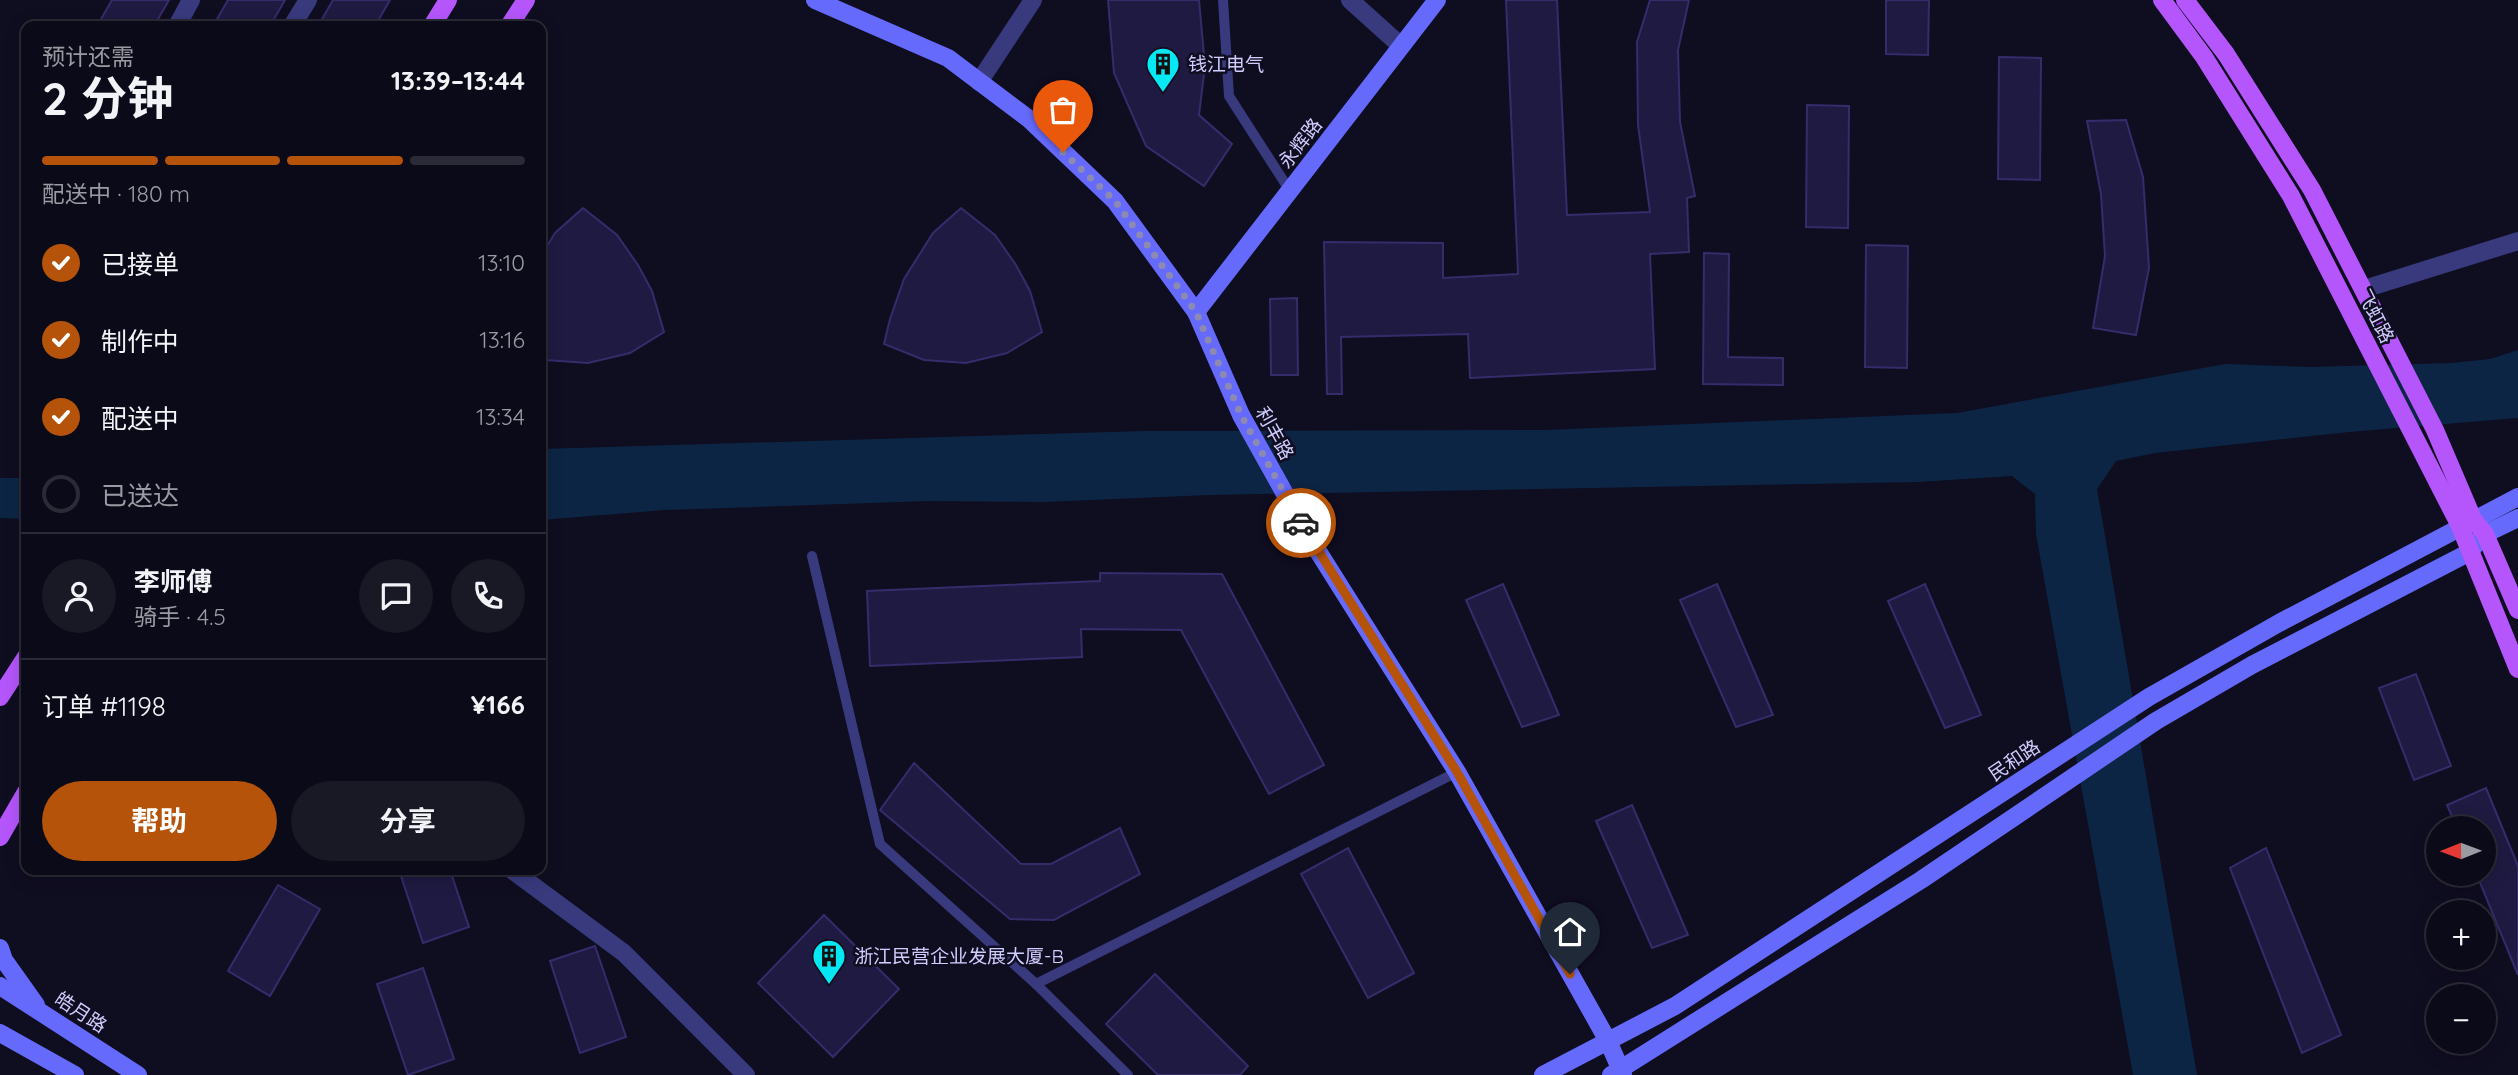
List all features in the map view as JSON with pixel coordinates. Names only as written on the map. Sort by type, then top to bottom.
[{"type":"main road","points":[[435,21],[448,0]]},
{"type":"main road","points":[[512,21],[526,0]]},
{"type":"main road","name":"利丰路","points":[[815,0],[948,58],[1029,119],[1115,201],[1196,312],[1241,415],[1309,537],[1457,772],[1608,1041],[1618,1073]]},
{"type":"main road","name":"永辉路","points":[[1196,312],[1437,0]]},
{"type":"main road","name":"飞虹路","points":[[2162,0],[2204,57],[2291,195],[2411,432],[2467,523],[2485,534],[2518,610]]},
{"type":"main road","name":"飞虹路","points":[[2185,0],[2226,54],[2305,179],[2435,430],[2467,523],[2468,553],[2518,669]]},
{"type":"main road","name":"民和路","points":[[1543,1075],[1675,1006],[2149,697],[2279,623],[2518,497]]},
{"type":"main road","points":[[1618,1073],[1921,880],[2156,721],[2252,665],[2468,553],[2485,534],[2518,518]]},
{"type":"main road","points":[[0,697],[21,665]]},
{"type":"main road","points":[[1,838],[21,801]]},
{"type":"main road","points":[[0,948],[4,960],[40,1010]]},
{"type":"main road","name":"皓月路","points":[[0,986],[138,1075]]},
{"type":"main road","points":[[5,1038],[75,1075]]},
{"type":"street","points":[[180,21],[191,0]]},
{"type":"street","points":[[295,21],[308,0]]},
{"type":"street","points":[[979,82],[1033,0]]},
{"type":"street","points":[[1350,0],[1401,46]]},
{"type":"street","points":[[2364,289],[2518,241]]},
{"type":"street","points":[[519,875],[624,953],[746,1075]]},
{"type":"lane","points":[[1223,0],[1229,96],[1290,191]]},
{"type":"lane","points":[[812,556],[880,844],[1035,984],[1128,1075]]},
{"type":"lane","points":[[1035,984],[1457,772]]},
{"type":"water","points":[[2518,350],[2518,418],[2349,432],[2155,453],[2116,461],[2097,489],[2197,1075],[2133,1075],[2036,534],[2035,494],[2012,476],[1918,482],[1209,495],[1043,502],[929,501],[665,510],[546,520],[546,449],[1146,431],[1546,430],[1957,413],[2225,364],[2311,367],[2451,363],[2490,359]]},
{"type":"water","points":[[0,478],[21,478],[21,519],[0,518]]},
{"type":"building","points":[[112,0],[169,0],[157,21],[100,21]]},
{"type":"building","points":[[228,0],[285,0],[273,21],[216,21]]},
{"type":"building","points":[[333,0],[390,0],[378,21],[321,21]]},
{"type":"building","name":"钱江电气","points":[[1108,0],[1199,0],[1205,66],[1199,115],[1232,144],[1204,186],[1146,146],[1114,73]]},
{"type":"building","points":[[1506,0],[1557,0],[1567,215],[1650,212],[1638,125],[1637,42],[1650,0],[1689,0],[1678,50],[1680,122],[1695,196],[1687,198],[1689,252],[1650,254],[1655,369],[1470,378],[1468,334],[1341,337],[1342,394],[1327,394],[1324,242],[1443,243],[1443,278],[1518,274]]},
{"type":"building","points":[[1886,0],[1929,0],[1928,55],[1886,54]]},
{"type":"building","points":[[1999,57],[2041,58],[2040,180],[1998,179]]},
{"type":"building","points":[[1807,105],[1849,106],[1848,228],[1806,227]]},
{"type":"building","points":[[2126,120],[2143,177],[2149,268],[2136,335],[2093,328],[2105,256],[2101,194],[2087,121]]},
{"type":"building","points":[[583,208],[617,235],[652,291],[664,332],[630,353],[588,363],[546,360],[546,248],[555,233]]},
{"type":"building","points":[[961,208],[995,235],[1016,265],[1030,291],[1042,332],[1007,353],[966,363],[924,360],[884,344],[890,319],[904,279],[933,233]]},
{"type":"building","points":[[1866,245],[1908,246],[1907,368],[1865,367]]},
{"type":"building","points":[[1704,253],[1729,254],[1728,357],[1783,358],[1783,385],[1703,384]]},
{"type":"building","points":[[1297,298],[1298,375],[1271,375],[1270,299]]},
{"type":"building","points":[[1100,573],[1222,574],[1324,765],[1269,794],[1181,630],[1081,629],[1082,657],[870,666],[867,591],[1100,581]]},
{"type":"building","points":[[1503,584],[1559,715],[1522,727],[1466,600]]},
{"type":"building","points":[[1717,584],[1773,715],[1736,727],[1680,600]]},
{"type":"building","points":[[1925,584],[1981,715],[1945,728],[1888,601]]},
{"type":"building","points":[[2416,674],[2451,766],[2414,780],[2379,688]]},
{"type":"building","points":[[914,763],[1021,864],[1051,864],[1120,828],[1140,874],[1054,920],[1010,919],[880,810]]},
{"type":"building","points":[[2486,788],[2518,866],[2518,975],[2496,922],[2496,900],[2487,900],[2481,886],[2496,886],[2496,816],[2452,816],[2447,805]]},
{"type":"building","points":[[1632,805],[1688,935],[1652,948],[1596,821]]},
{"type":"building","points":[[1348,848],[1414,973],[1368,998],[1301,874]]},
{"type":"building","points":[[2266,848],[2341,1035],[2302,1053],[2230,868]]},
{"type":"building","points":[[401,875],[452,875],[469,927],[423,943]]},
{"type":"building","points":[[278,885],[320,909],[270,996],[228,971]]},
{"type":"building","name":"浙江民营企业发展大厦-B","points":[[824,915],[899,989],[833,1057],[758,983]]},
{"type":"building","points":[[595,946],[626,1037],[580,1053],[550,961]]},
{"type":"building","points":[[423,968],[454,1059],[408,1075],[377,984]]},
{"type":"building","points":[[1155,974],[1248,1066],[1240,1075],[1158,1075],[1106,1024]]},
{"type":"way so far","points":[[1063,152],[1115,201],[1196,312],[1241,415],[1301,523]]},
{"type":"place","name":"钱江电气","points":[[1163,94]]},
{"type":"place","name":"浙江民营企业发展大厦-B","points":[[829,986]]},
{"type":"route","points":[[1301,523],[1457,772],[1570,974]]}]
